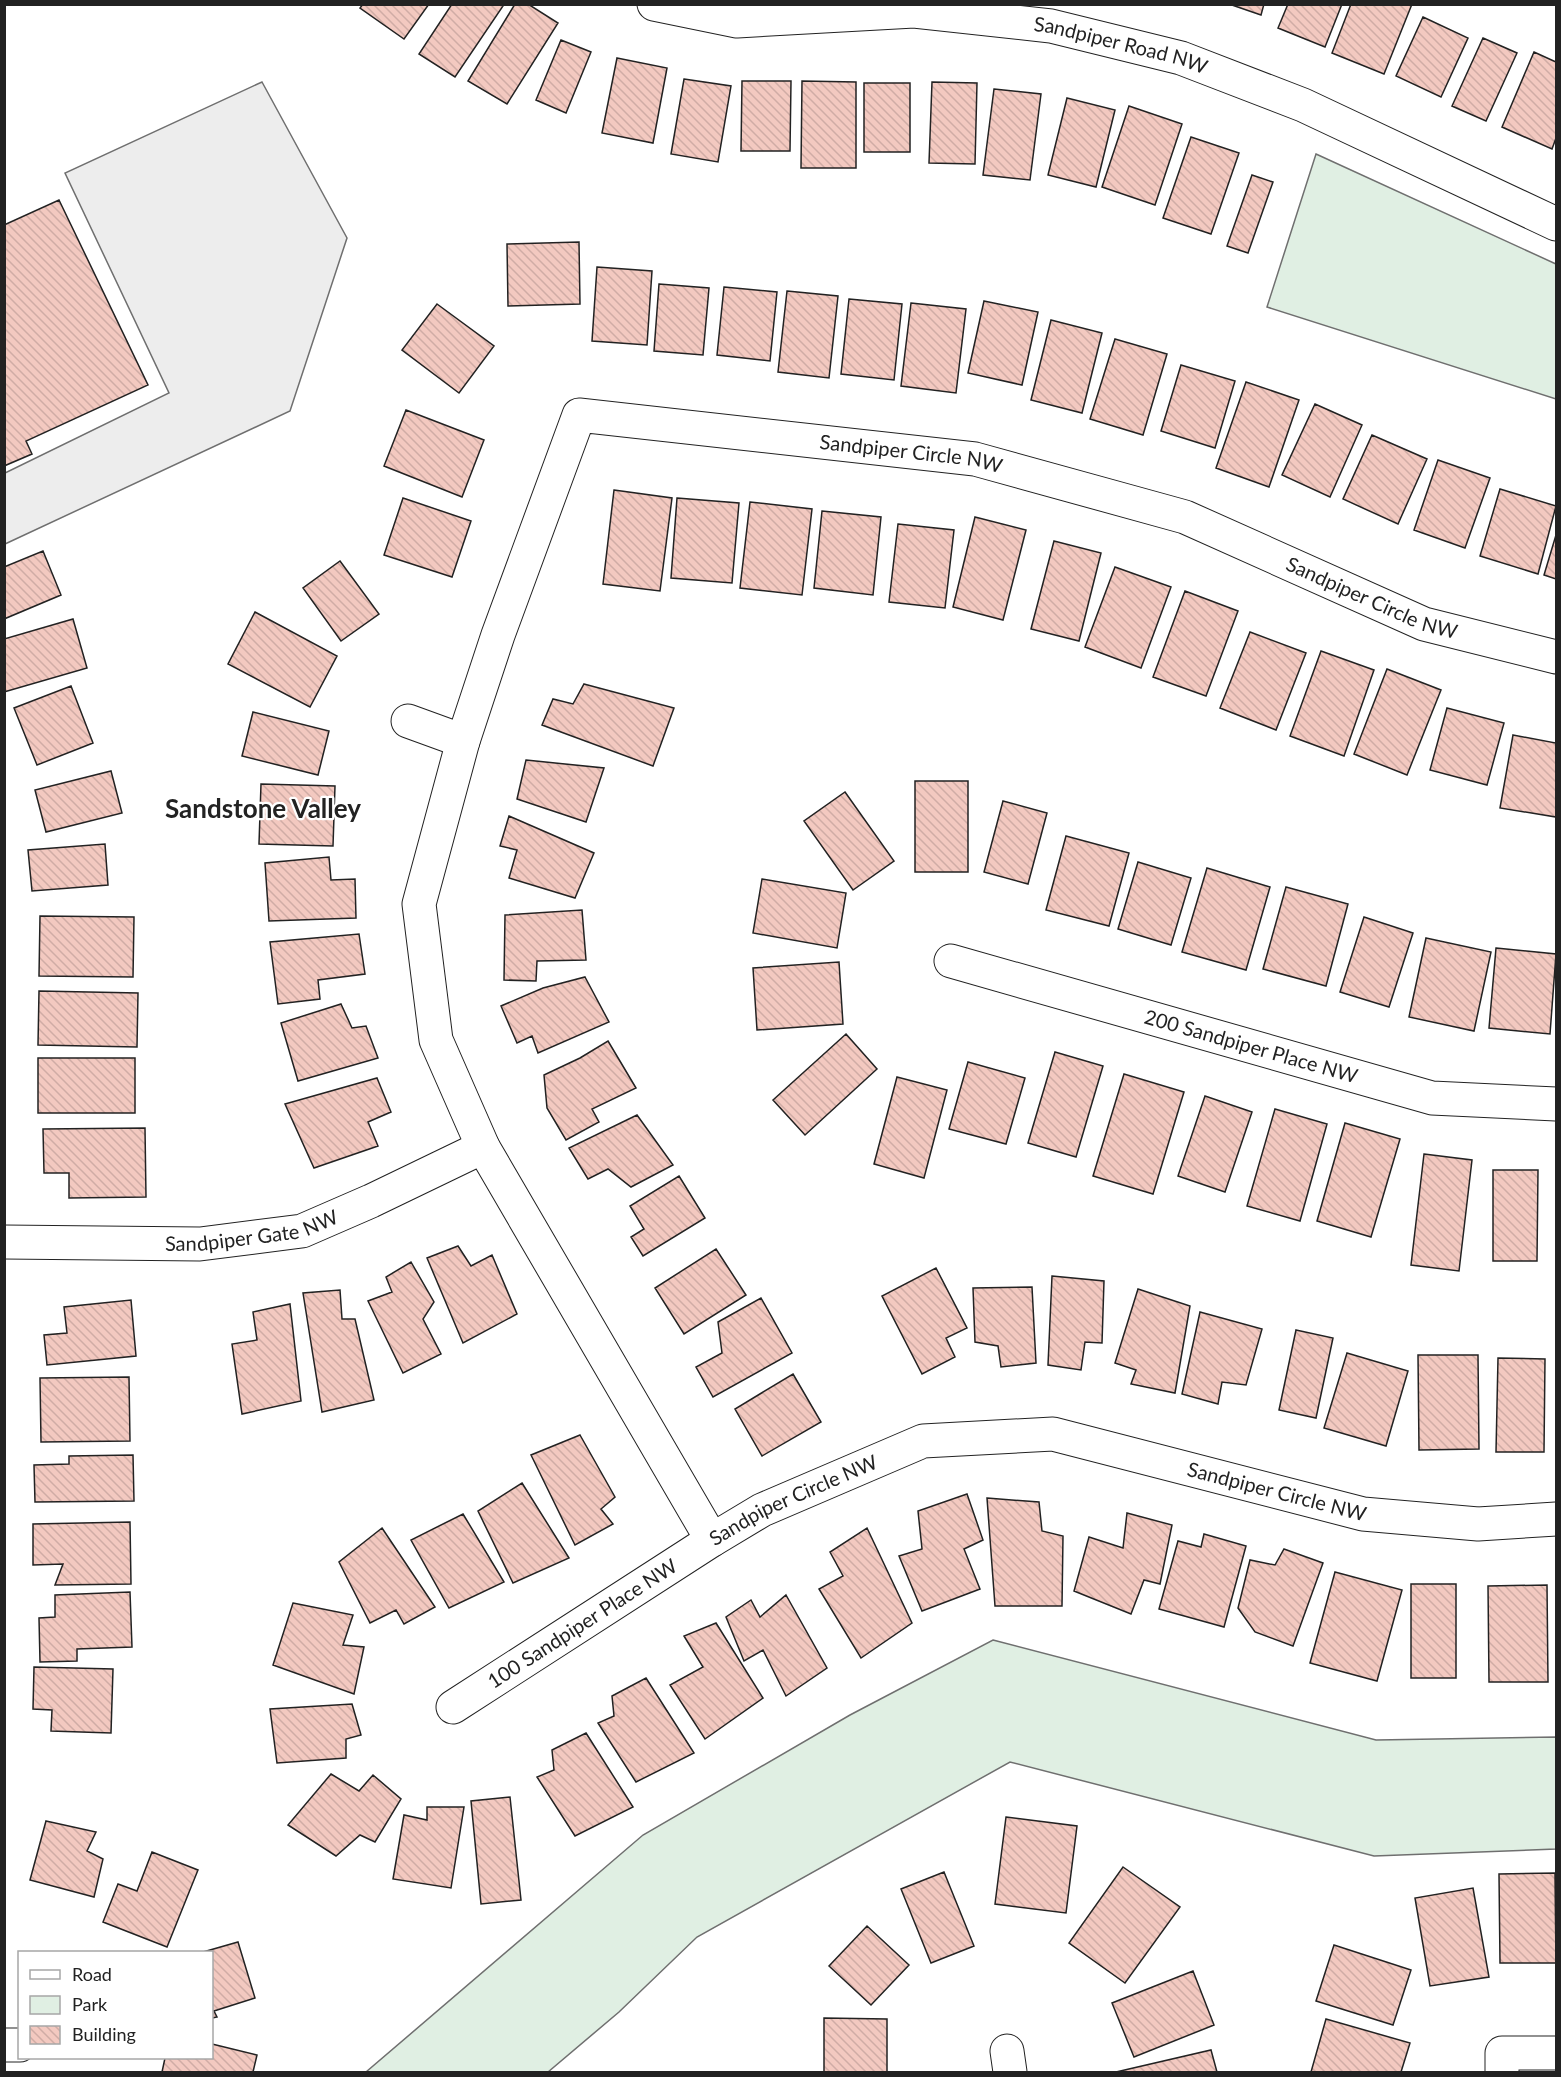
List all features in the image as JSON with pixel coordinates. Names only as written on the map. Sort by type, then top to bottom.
[{"type":"street","name":"Sandpiper Road NW","points":[[654,4],[737,21],[914,11],[1051,26],[1073,31],[1181,58],[1303,105],[1557,224]]},
{"type":"street","name":"Sandpiper Circle NW","points":[[1557,657],[1424,624],[1185,517],[975,459],[579,415],[498,635],[463,741],[420,904],[436,1040],[483,1147],[712,1540],[762,1510],[923,1442],[1053,1434],[1363,1514],[1478,1524],[1557,1519]]},
{"type":"street","points":[[408,721],[463,741]]},
{"type":"street","name":"200 Sandpiper Place NW","points":[[951,961],[1431,1098],[1557,1104]]},
{"type":"street","name":"Sandpiper Gate NW","points":[[4,1242],[200,1244],[302,1232],[483,1147]]},
{"type":"street","name":"100 Sandpiper Place NW","points":[[453,1707],[712,1540]]},
{"type":"street","points":[[1502,2073],[1502,2053],[1557,2053]]},
{"type":"green space","points":[[1316,154],[1556,264],[1556,399],[1267,307]]},
{"type":"green space","points":[[993,1640],[1376,1740],[1556,1737],[1556,1849],[1374,1856],[1010,1762],[697,1937],[619,2012],[548,2072],[366,2072],[643,1835],[850,1715]]},
{"type":"shaded area","points":[[262,82],[347,238],[290,411],[5,544],[5,473],[169,393],[65,173]]},
{"type":"building","points":[[363,4],[429,4],[404,39],[360,8]]},
{"type":"building","points":[[452,4],[500,4],[503,6],[455,77],[419,54]]},
{"type":"building","points":[[515,4],[528,4],[558,23],[507,104],[468,81]]},
{"type":"building","points":[[1229,4],[1264,4],[1261,15]]},
{"type":"building","points":[[1288,4],[1342,4],[1325,47],[1278,28]]},
{"type":"building","points":[[1351,4],[1412,4],[1384,74],[1332,53]]},
{"type":"building","points":[[1423,17],[1468,38],[1441,97],[1396,76]]},
{"type":"building","points":[[1483,38],[1517,53],[1486,121],[1452,106]]},
{"type":"building","points":[[561,40],[591,52],[566,113],[536,100]]},
{"type":"building","points":[[1534,52],[1556,62],[1556,138],[1552,149],[1502,127]]},
{"type":"building","points":[[617,58],[667,68],[653,143],[602,133]]},
{"type":"building","points":[[684,79],[731,86],[718,162],[671,154]]},
{"type":"building","points":[[742,81],[791,81],[790,151],[741,151]]},
{"type":"building","points":[[802,81],[856,82],[856,168],[801,168]]},
{"type":"building","points":[[932,82],[977,83],[975,164],[929,163]]},
{"type":"building","points":[[864,83],[910,83],[910,152],[864,152]]},
{"type":"building","points":[[994,89],[1041,94],[1030,180],[983,175]]},
{"type":"building","points":[[1067,98],[1115,110],[1096,187],[1048,175]]},
{"type":"building","points":[[1129,106],[1182,124],[1155,205],[1102,187]]},
{"type":"building","points":[[1191,137],[1239,153],[1211,234],[1163,218]]},
{"type":"building","points":[[1252,175],[1273,182],[1248,253],[1227,246]]},
{"type":"building","points":[[59,200],[148,385],[26,441],[32,454],[4,466],[4,225]]},
{"type":"building","points":[[579,242],[580,304],[508,306],[507,244]]},
{"type":"building","points":[[597,267],[652,271],[647,345],[592,341]]},
{"type":"building","points":[[659,284],[709,288],[703,355],[654,351]]},
{"type":"building","points":[[724,287],[777,292],[770,361],[717,355]]},
{"type":"building","points":[[787,291],[838,296],[829,378],[778,372]]},
{"type":"building","points":[[849,299],[902,304],[894,380],[841,374]]},
{"type":"building","points":[[984,301],[1038,312],[1022,385],[968,373]]},
{"type":"building","points":[[911,303],[966,309],[956,393],[901,386]]},
{"type":"building","points":[[437,304],[494,346],[459,393],[402,350]]},
{"type":"building","points":[[1051,320],[1102,333],[1082,413],[1031,400]]},
{"type":"building","points":[[1115,339],[1167,354],[1143,435],[1090,419]]},
{"type":"building","points":[[1181,365],[1235,381],[1215,448],[1161,431]]},
{"type":"building","points":[[1246,382],[1299,400],[1269,487],[1216,468]]},
{"type":"building","points":[[1315,404],[1362,425],[1330,497],[1282,475]]},
{"type":"building","points":[[406,410],[484,440],[462,497],[384,466]]},
{"type":"building","points":[[1372,435],[1427,459],[1398,524],[1343,499]]},
{"type":"building","points":[[1438,460],[1490,478],[1465,548],[1414,530]]},
{"type":"building","points":[[1500,489],[1556,506],[1538,574],[1480,556]]},
{"type":"building","points":[[614,490],[672,498],[660,591],[603,584]]},
{"type":"building","points":[[403,498],[471,521],[452,577],[384,555]]},
{"type":"building","points":[[677,498],[739,503],[732,583],[671,578]]},
{"type":"building","points":[[750,502],[812,509],[802,595],[740,588]]},
{"type":"building","points":[[822,511],[881,517],[873,595],[814,588]]},
{"type":"building","points":[[975,517],[1026,530],[1003,620],[953,607]]},
{"type":"building","points":[[898,524],[954,530],[945,608],[889,602]]},
{"type":"building","points":[[1556,535],[1556,579],[1544,575]]},
{"type":"building","points":[[1054,541],[1101,553],[1079,641],[1031,629]]},
{"type":"building","points":[[43,551],[61,595],[4,619],[4,567]]},
{"type":"building","points":[[340,561],[379,614],[341,641],[303,588]]},
{"type":"building","points":[[1115,567],[1171,587],[1141,668],[1085,647]]},
{"type":"building","points":[[1185,591],[1238,611],[1206,696],[1153,677]]},
{"type":"building","points":[[255,612],[337,656],[310,707],[228,664]]},
{"type":"building","points":[[73,619],[87,668],[4,692],[4,639]]},
{"type":"building","points":[[1250,632],[1306,653],[1276,730],[1220,708]]},
{"type":"building","points":[[1321,651],[1374,670],[1344,756],[1290,736]]},
{"type":"building","points":[[1387,669],[1441,690],[1407,775],[1354,754]]},
{"type":"building","points":[[584,684],[674,708],[653,766],[542,725],[553,699],[573,704]]},
{"type":"building","points":[[71,686],[93,743],[37,765],[14,708]]},
{"type":"building","points":[[1447,708],[1504,723],[1487,785],[1430,770]]},
{"type":"building","points":[[253,712],[329,731],[318,775],[242,756]]},
{"type":"building","points":[[1513,735],[1556,743],[1556,817],[1500,808]]},
{"type":"building","points":[[526,760],[604,768],[586,822],[517,799]]},
{"type":"building","points":[[111,771],[122,813],[46,832],[35,790]]},
{"type":"building","points":[[915,781],[968,781],[968,872],[915,872]]},
{"type":"building","points":[[261,784],[335,786],[333,846],[259,844]]},
{"type":"building","points":[[845,792],[894,861],[853,890],[804,821]]},
{"type":"building","points":[[1003,801],[1047,813],[1028,884],[984,872]]},
{"type":"building","points":[[509,816],[594,853],[575,898],[509,878],[517,850],[500,846]]},
{"type":"building","points":[[1066,836],[1129,853],[1109,926],[1046,910]]},
{"type":"building","points":[[105,844],[108,885],[32,891],[28,850]]},
{"type":"building","points":[[329,857],[331,880],[355,879],[356,918],[269,921],[265,863]]},
{"type":"building","points":[[1138,862],[1191,878],[1171,945],[1118,929]]},
{"type":"building","points":[[1207,868],[1270,887],[1246,970],[1182,952]]},
{"type":"building","points":[[762,879],[846,893],[837,948],[753,933]]},
{"type":"building","points":[[1286,887],[1348,904],[1326,986],[1263,969]]},
{"type":"building","points":[[582,910],[586,960],[537,961],[536,981],[504,980],[505,915]]},
{"type":"building","points":[[40,916],[134,917],[133,977],[39,976]]},
{"type":"building","points":[[1364,917],[1413,933],[1389,1007],[1340,992]]},
{"type":"building","points":[[359,934],[365,974],[318,980],[320,999],[278,1004],[270,942]]},
{"type":"building","points":[[1426,938],[1491,952],[1474,1031],[1409,1017]]},
{"type":"building","points":[[1496,948],[1556,954],[1550,1034],[1489,1028]]},
{"type":"building","points":[[839,962],[843,1024],[757,1030],[753,968]]},
{"type":"building","points":[[585,977],[609,1022],[538,1053],[532,1036],[517,1043],[501,1006],[543,988]]},
{"type":"building","points":[[39,991],[138,993],[137,1047],[38,1045]]},
{"type":"building","points":[[341,1004],[352,1028],[366,1026],[378,1058],[298,1081],[281,1023]]},
{"type":"building","points":[[846,1034],[877,1069],[805,1135],[773,1100]]},
{"type":"building","points":[[608,1041],[636,1088],[592,1109],[599,1122],[566,1140],[547,1108],[544,1075],[580,1058]]},
{"type":"building","points":[[1055,1052],[1103,1066],[1076,1157],[1028,1143]]},
{"type":"building","points":[[38,1058],[135,1058],[135,1113],[38,1113]]},
{"type":"building","points":[[968,1062],[1025,1078],[1006,1144],[949,1129]]},
{"type":"building","points":[[1124,1074],[1184,1092],[1153,1194],[1093,1176]]},
{"type":"building","points":[[897,1077],[947,1090],[924,1178],[874,1164]]},
{"type":"building","points":[[377,1078],[391,1112],[368,1122],[378,1146],[314,1168],[285,1104]]},
{"type":"building","points":[[1205,1096],[1252,1112],[1225,1192],[1178,1176]]},
{"type":"building","points":[[1275,1109],[1327,1124],[1300,1221],[1247,1206]]},
{"type":"building","points":[[637,1115],[673,1165],[631,1187],[608,1169],[588,1179],[569,1148]]},
{"type":"building","points":[[1345,1123],[1400,1139],[1371,1237],[1317,1221]]},
{"type":"building","points":[[145,1128],[146,1197],[69,1198],[69,1173],[44,1173],[43,1129]]},
{"type":"building","points":[[1424,1154],[1472,1160],[1459,1271],[1411,1265]]},
{"type":"building","points":[[1493,1170],[1538,1170],[1537,1261],[1493,1261]]},
{"type":"building","points":[[679,1176],[705,1218],[643,1256],[631,1237],[644,1229],[630,1206]]},
{"type":"building","points":[[458,1246],[471,1266],[492,1255],[517,1314],[463,1343],[427,1258]]},
{"type":"building","points":[[716,1249],[746,1295],[684,1334],[655,1288]]},
{"type":"building","points":[[411,1262],[434,1302],[423,1319],[441,1354],[403,1373],[368,1301],[392,1292],[386,1277]]},
{"type":"building","points":[[936,1268],[967,1328],[946,1338],[955,1357],[922,1374],[882,1296]]},
{"type":"building","points":[[1052,1276],[1104,1281],[1102,1343],[1085,1342],[1081,1370],[1048,1365]]},
{"type":"building","points":[[1032,1287],[1036,1363],[1001,1367],[998,1346],[975,1342],[973,1288]]},
{"type":"building","points":[[1138,1289],[1190,1306],[1175,1393],[1131,1384],[1136,1370],[1115,1363]]},
{"type":"building","points":[[340,1290],[342,1319],[355,1319],[374,1400],[322,1412],[303,1293]]},
{"type":"building","points":[[761,1298],[792,1353],[713,1397],[696,1367],[722,1353],[718,1322]]},
{"type":"building","points":[[131,1300],[136,1356],[47,1365],[44,1335],[67,1333],[64,1307]]},
{"type":"building","points":[[290,1304],[301,1401],[242,1414],[232,1344],[257,1340],[253,1312]]},
{"type":"building","points":[[1200,1312],[1262,1329],[1246,1385],[1222,1382],[1218,1404],[1182,1394]]},
{"type":"building","points":[[1296,1330],[1333,1338],[1316,1418],[1279,1410]]},
{"type":"building","points":[[1347,1353],[1408,1371],[1386,1446],[1324,1428]]},
{"type":"building","points":[[1418,1355],[1478,1355],[1479,1449],[1419,1450]]},
{"type":"building","points":[[1498,1358],[1545,1359],[1544,1452],[1496,1452]]},
{"type":"building","points":[[793,1374],[821,1422],[762,1456],[735,1409]]},
{"type":"building","points":[[129,1377],[130,1441],[41,1442],[40,1378]]},
{"type":"building","points":[[580,1435],[615,1497],[601,1509],[613,1524],[575,1545],[531,1455]]},
{"type":"building","points":[[133,1455],[134,1501],[35,1502],[34,1465],[69,1464],[69,1456]]},
{"type":"building","points":[[522,1483],[569,1558],[513,1583],[478,1511]]},
{"type":"building","points":[[967,1494],[983,1540],[964,1549],[980,1589],[922,1611],[899,1556],[922,1549],[918,1511]]},
{"type":"building","points":[[987,1498],[1039,1502],[1042,1531],[1063,1536],[1062,1606],[995,1606]]},
{"type":"building","points":[[1127,1513],[1172,1525],[1160,1584],[1144,1580],[1131,1614],[1074,1591],[1089,1537],[1123,1548]]},
{"type":"building","points":[[463,1514],[504,1582],[449,1608],[411,1540]]},
{"type":"building","points":[[130,1522],[131,1584],[55,1585],[63,1564],[33,1565],[33,1524]]},
{"type":"building","points":[[382,1528],[435,1607],[404,1624],[396,1610],[370,1623],[339,1562]]},
{"type":"building","points":[[867,1528],[912,1623],[861,1658],[819,1589],[843,1576],[830,1552]]},
{"type":"building","points":[[1204,1534],[1246,1546],[1224,1627],[1159,1609],[1178,1541],[1201,1547]]},
{"type":"building","points":[[1284,1549],[1323,1563],[1293,1646],[1255,1632],[1238,1608],[1250,1560],[1275,1565]]},
{"type":"building","points":[[1335,1572],[1402,1590],[1377,1681],[1310,1663]]},
{"type":"building","points":[[1411,1584],[1456,1584],[1456,1678],[1411,1678]]},
{"type":"building","points":[[1547,1585],[1548,1682],[1489,1682],[1488,1586]]},
{"type":"building","points":[[130,1592],[132,1647],[77,1649],[77,1661],[40,1662],[39,1618],[55,1617],[55,1595]]},
{"type":"building","points":[[786,1595],[827,1668],[786,1696],[763,1650],[744,1661],[726,1617],[751,1600],[760,1617]]},
{"type":"building","points":[[293,1603],[353,1615],[343,1645],[364,1647],[354,1694],[273,1665]]},
{"type":"building","points":[[716,1623],[763,1698],[705,1739],[670,1685],[703,1667],[684,1636]]},
{"type":"building","points":[[34,1667],[113,1669],[111,1733],[51,1731],[52,1710],[33,1709]]},
{"type":"building","points":[[646,1678],[694,1753],[636,1782],[598,1723],[614,1716],[612,1696]]},
{"type":"building","points":[[352,1704],[361,1735],[346,1739],[346,1758],[277,1763],[270,1709]]},
{"type":"building","points":[[586,1733],[633,1807],[575,1836],[537,1777],[554,1770],[552,1750]]},
{"type":"building","points":[[331,1774],[359,1791],[373,1775],[401,1799],[375,1842],[360,1835],[336,1856],[288,1825]]},
{"type":"building","points":[[510,1797],[521,1900],[481,1904],[471,1801]]},
{"type":"building","points":[[427,1807],[464,1807],[451,1888],[393,1879],[404,1815],[427,1820]]},
{"type":"building","points":[[1006,1817],[1077,1826],[1066,1913],[995,1904]]},
{"type":"building","points":[[46,1821],[96,1832],[87,1851],[103,1859],[94,1897],[30,1880]]},
{"type":"building","points":[[152,1852],[198,1870],[167,1947],[103,1922],[118,1884],[137,1891]]},
{"type":"building","points":[[1123,1867],[1180,1907],[1125,1983],[1069,1943]]},
{"type":"building","points":[[944,1872],[974,1946],[931,1963],[901,1889]]},
{"type":"building","points":[[1555,1873],[1556,1963],[1500,1963],[1499,1874]]},
{"type":"building","points":[[1473,1888],[1489,1977],[1430,1986],[1415,1898]]},
{"type":"building","points":[[867,1926],[909,1965],[871,2005],[829,1966]]},
{"type":"building","points":[[238,1942],[255,1998],[214,2011],[217,2017],[213,2018],[213,1951],[206,1951]]},
{"type":"building","points":[[1334,1945],[1411,1970],[1393,2025],[1316,2001]]},
{"type":"building","points":[[1193,1971],[1214,2025],[1134,2057],[1112,2003]]},
{"type":"building","points":[[824,2018],[887,2019],[887,2072],[824,2072]]},
{"type":"building","points":[[1326,2019],[1410,2043],[1401,2072],[1311,2072]]},
{"type":"building","points":[[213,2044],[257,2055],[253,2072],[162,2072],[165,2059],[213,2059]]},
{"type":"building","points":[[1211,2050],[1217,2072],[1116,2072]]},
{"type":"district","name":"Sandstone Valley","points":[[263,809]]}]
